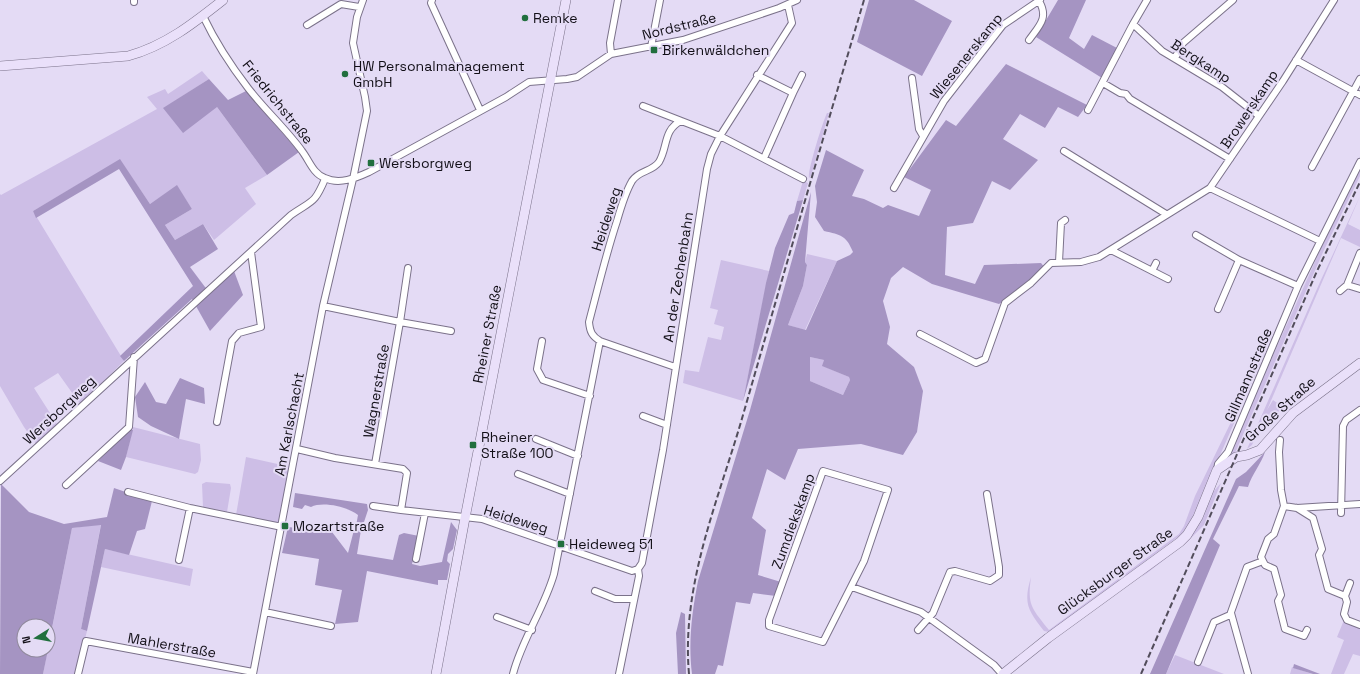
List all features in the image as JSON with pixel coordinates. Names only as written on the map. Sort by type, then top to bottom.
[{"type":"main road","points":[[0,66],[128,56],[152,48],[204,16],[223,0]]},
{"type":"main road","name":"Rheiner Straße","points":[[436,674],[566,0]]},
{"type":"main road","name":"Große Straße","points":[[1216,470],[1236,457],[1260,450],[1293,413],[1360,363]]},
{"type":"main road","name":"Glücksburger Straße","points":[[1002,674],[1048,638],[1180,542],[1187,535],[1198,517],[1216,470]]},
{"type":"street","points":[[307,25],[341,4],[359,7],[363,0]]},
{"type":"street","points":[[432,0],[431,3],[480,110]]},
{"type":"street","points":[[611,54],[610,43],[618,0]]},
{"type":"street","points":[[651,47],[660,0]]},
{"type":"street","name":"Nordstraße","points":[[551,80],[577,77],[611,54],[651,47],[716,30],[788,5],[796,0]]},
{"type":"street","name":"Wiesenerskamp","points":[[894,188],[944,101],[1003,25],[1040,0],[1044,14],[1042,22],[1029,40]]},
{"type":"street","points":[[1088,110],[1147,0]]},
{"type":"street","points":[[1175,58],[1183,43],[1233,0]]},
{"type":"street","name":"Browerskamp","points":[[920,334],[976,363],[982,362],[985,359],[1004,303],[1031,283],[1051,263],[1092,260],[1111,250],[1166,214],[1210,188],[1296,60],[1334,0]]},
{"type":"street","name":"An der Zechenbahn","points":[[619,674],[639,576],[638,569],[642,563],[667,425],[707,169],[711,154],[720,136],[757,75],[792,22],[788,5]]},
{"type":"street","name":"Am Karlschacht","points":[[253,673],[297,449],[323,306],[353,179],[367,111],[366,96],[353,43],[359,7]]},
{"type":"street","name":"Friedrichstraße","points":[[204,16],[217,41],[249,89],[303,151],[318,174],[325,179]]},
{"type":"street","name":"Bergkamp","points":[[1133,24],[1162,50],[1222,87],[1259,116]]},
{"type":"street","points":[[1296,60],[1360,95]]},
{"type":"street","points":[[757,75],[793,93]]},
{"type":"street","points":[[764,158],[802,75]]},
{"type":"street","name":"Wiesenerskamp","points":[[912,78],[920,129],[923,136]]},
{"type":"street","points":[[1312,167],[1360,78]]},
{"type":"street","points":[[325,179],[353,179],[369,172],[506,97],[529,82],[551,80]]},
{"type":"street","points":[[1103,83],[1120,94],[1126,94],[1130,99],[1230,159]]},
{"type":"street","points":[[643,106],[720,136],[803,179]]},
{"type":"street","name":"Heideweg","points":[[513,674],[516,662],[549,591],[560,546],[600,341],[594,337],[590,330],[589,322],[622,202],[637,174],[654,167],[659,161],[671,128],[681,121]]},
{"type":"street","points":[[1064,151],[1166,214]]},
{"type":"street","name":"Gillmannstraße","points":[[1216,470],[1234,438],[1298,286],[1360,162]]},
{"type":"street","name":"Wersborgweg","points":[[0,481],[291,215],[312,203],[319,194],[325,179]]},
{"type":"street","points":[[1210,188],[1320,241]]},
{"type":"street","points":[[1058,262],[1061,223],[1065,220]]},
{"type":"street","points":[[1196,236],[1239,260],[1298,286]]},
{"type":"street","points":[[1111,250],[1168,279]]},
{"type":"street","points":[[217,422],[232,341],[240,333],[261,327],[251,252]]},
{"type":"street","points":[[1340,291],[1347,285],[1360,253]]},
{"type":"street","points":[[1218,309],[1239,260]]},
{"type":"street","points":[[1152,271],[1156,263]]},
{"type":"street","name":"Wagnerstraße","points":[[375,464],[408,268]]},
{"type":"street","points":[[1347,285],[1360,289]]},
{"type":"street","points":[[323,306],[451,331]]},
{"type":"street","points":[[542,341],[537,369],[543,380],[590,396]]},
{"type":"street","points":[[600,341],[676,367]]},
{"type":"street","points":[[66,485],[129,427],[134,357]]},
{"type":"street","points":[[1341,513],[1343,426],[1346,420],[1360,410]]},
{"type":"street","points":[[643,416],[667,425]]},
{"type":"street","points":[[536,439],[578,456]]},
{"type":"street","points":[[1280,440],[1279,452],[1284,506],[1274,534],[1268,539],[1261,557],[1265,564],[1274,569],[1281,595],[1278,601],[1285,629],[1304,636],[1307,630]]},
{"type":"street","points":[[297,449],[335,458],[406,470],[401,510]]},
{"type":"street","name":"Zumdiekskamp","points":[[823,471],[888,490],[864,561],[852,587],[823,642],[769,626],[769,620],[823,471]]},
{"type":"street","points":[[518,474],[570,494]]},
{"type":"street","points":[[128,492],[190,508],[282,527]]},
{"type":"street","points":[[918,630],[929,618],[950,572],[955,571],[990,581],[999,575],[987,494]]},
{"type":"street","points":[[1284,506],[1297,508],[1360,504]]},
{"type":"street","points":[[373,506],[465,518]]},
{"type":"street","points":[[180,560],[190,508]]},
{"type":"street","points":[[1297,508],[1313,518],[1322,549],[1319,555],[1328,589],[1345,596]]},
{"type":"street","points":[[416,559],[426,513]]},
{"type":"street","name":"Heideweg","points":[[465,518],[482,519],[632,571],[638,569]]},
{"type":"street","points":[[1198,662],[1214,622],[1230,615],[1248,567],[1263,561]]},
{"type":"street","points":[[1350,583],[1345,596],[1347,602],[1344,614],[1347,620],[1360,625]]},
{"type":"street","points":[[852,587],[921,612],[994,665],[1002,674]]},
{"type":"street","points":[[595,591],[616,598],[634,599]]},
{"type":"street","points":[[265,612],[331,626]]},
{"type":"street","points":[[1231,613],[1248,674]]},
{"type":"street","points":[[498,617],[532,630]]},
{"type":"street","name":"Mahlerstraße","points":[[78,674],[86,641],[253,673]]},
{"type":"shaded area","points":[[869,0],[914,0],[952,21],[922,76],[857,42]]},
{"type":"shaded area","points":[[1058,0],[1086,0],[1069,38],[1084,49],[1092,35],[1117,48],[1102,78],[1036,37]]},
{"type":"shaded area","points":[[1006,64],[1087,105],[1078,117],[1058,107],[1045,128],[1020,114],[1003,139],[1038,160],[1010,190],[992,181],[973,223],[947,227],[945,275],[975,284],[984,265],[1041,263],[1045,268],[1013,295],[999,304],[932,284],[903,267],[891,278],[883,301],[890,327],[887,344],[914,367],[923,391],[917,432],[903,455],[861,444],[798,449],[785,480],[767,469],[752,518],[766,530],[758,575],[781,582],[776,596],[753,593],[750,604],[736,602],[723,666],[718,665],[715,674],[692,674],[690,651],[691,627],[698,581],[750,410],[811,192],[805,262],[807,265],[803,286],[788,325],[806,330],[837,261],[853,252],[845,239],[839,235],[824,231],[815,217],[817,202],[815,186],[826,150],[864,170],[852,196],[864,199],[883,208],[888,205],[919,216],[931,190],[904,177],[946,120],[956,126]],"holes":[[[810,357],[824,360],[822,366],[849,377],[850,380],[843,395],[810,381]]]},
{"type":"shaded area","points":[[202,71],[209,79],[164,108],[217,107],[267,175],[245,188],[256,204],[214,240],[203,224],[175,240],[165,225],[192,209],[177,186],[150,204],[120,160],[33,211],[124,361],[80,404],[58,373],[34,388],[57,424],[36,444],[24,427],[0,386],[0,194],[1,195],[157,109],[147,97],[165,89],[168,94]]},
{"type":"shaded area","points":[[209,79],[228,100],[246,91],[299,152],[267,175],[217,107],[183,133],[163,108]]},
{"type":"shaded area","points":[[827,113],[829,113],[811,176],[809,178],[813,157]]},
{"type":"shaded area","points":[[120,159],[150,204],[177,185],[192,209],[165,225],[175,240],[203,224],[218,249],[190,267],[205,287],[211,292],[234,271],[243,295],[210,331],[192,299],[124,361],[120,356],[193,286],[119,169],[36,218],[33,211]]},
{"type":"shaded area","points":[[1360,170],[1360,176],[1324,250],[1235,453],[1229,454],[1322,246]]},
{"type":"shaded area","points":[[803,181],[808,183],[803,200],[797,201]]},
{"type":"shaded area","points":[[1360,196],[1348,224],[1360,230],[1360,247],[1341,238],[1267,410],[1273,400],[1283,407],[1265,425],[1262,423],[1252,445],[1247,449],[1320,282]]},
{"type":"shaded area","points":[[803,200],[743,401],[766,283],[775,248],[789,215],[794,213],[797,201]]},
{"type":"shaded area","points":[[807,254],[837,261],[805,330],[788,325],[803,286],[807,265],[805,262]]},
{"type":"shaded area","points":[[721,260],[769,271],[743,401],[683,383],[685,370],[699,372],[708,337],[721,340],[724,327],[714,324],[718,310],[710,308]]},
{"type":"shaded area","points":[[1267,348],[1192,519],[1182,534],[1049,632],[1044,631],[1034,618],[1028,606],[1027,594],[1031,577],[1030,601],[1038,617],[1049,630],[1179,534],[1184,526],[1195,496]]},
{"type":"shaded area","points":[[810,357],[824,360],[823,366],[849,377],[850,380],[843,395],[810,381]]},
{"type":"shaded area","points":[[180,378],[204,388],[205,404],[186,399],[179,439],[151,426],[138,417],[135,397],[145,382],[156,402],[166,404]]},
{"type":"shaded area","points":[[133,427],[200,444],[201,460],[198,472],[195,474],[126,457]]},
{"type":"shaded area","points":[[130,430],[133,430],[121,470],[98,461]]},
{"type":"shaded area","points":[[1265,452],[1248,487],[1239,486],[1213,539],[1220,545],[1166,674],[1150,674],[1236,479],[1246,472]]},
{"type":"shaded area","points":[[246,457],[291,467],[279,523],[236,515]]},
{"type":"shaded area","points":[[206,482],[230,484],[231,488],[227,512],[203,507],[202,484]]},
{"type":"shaded area","points":[[1221,483],[1204,525],[1187,542],[1142,577],[1201,516],[1213,492]]},
{"type":"shaded area","points":[[1,484],[29,512],[64,524],[107,517],[114,488],[152,501],[145,529],[137,531],[129,555],[105,549],[87,631],[81,629],[101,525],[72,528],[54,618],[16,618],[16,658],[46,658],[43,674],[0,674]]},
{"type":"shaded area","points":[[295,493],[367,504],[368,510],[362,528],[356,526],[358,515],[342,507],[316,505],[311,507],[305,505],[302,509],[293,507]]},
{"type":"shaded area","points":[[451,522],[457,530],[453,549],[448,554],[447,561],[450,564],[447,580],[438,580],[438,585],[367,571],[358,622],[335,624],[342,590],[315,585],[319,559],[282,553],[288,527],[332,532],[348,553],[354,530],[361,530],[357,554],[393,560],[399,535],[404,533],[419,536],[412,564],[420,566],[442,562]]},
{"type":"shaded area","points":[[101,524],[81,629],[87,631],[76,674],[43,674],[46,658],[56,658],[56,618],[54,618],[72,528]]},
{"type":"shaded area","points":[[105,549],[193,569],[190,586],[101,567]]},
{"type":"shaded area","points":[[681,612],[685,614],[686,674],[678,674],[676,633]]},
{"type":"shaded area","points":[[1344,620],[1360,627],[1360,656],[1353,654],[1344,674],[1331,674],[1344,640],[1337,637]]},
{"type":"shaded area","points":[[1175,655],[1224,674],[1166,674]]},
{"type":"shaded area","points":[[1294,664],[1320,674],[1313,674],[1293,668]]},
{"type":"shaded area","points":[[1292,667],[1312,674],[1290,674]]},
{"type":"railway","points":[[689,674],[688,640],[691,607],[696,575],[704,542],[743,415],[864,0]]},
{"type":"railway","points":[[1141,674],[1317,271],[1360,182]]},
{"type":"place","name":"Remke","points":[[525,18]]},
{"type":"place","name":"Birkenwäldchen","points":[[654,50]]},
{"type":"place","name":"HW Personalmanagement GmbH","points":[[345,74]]},
{"type":"place","name":"Wersborgweg","points":[[371,163]]},
{"type":"place","name":"Rheiner Straße 100","points":[[473,445]]},
{"type":"place","name":"Mozartstraße","points":[[285,526]]},
{"type":"place","name":"Heideweg 51","points":[[561,544]]}]
